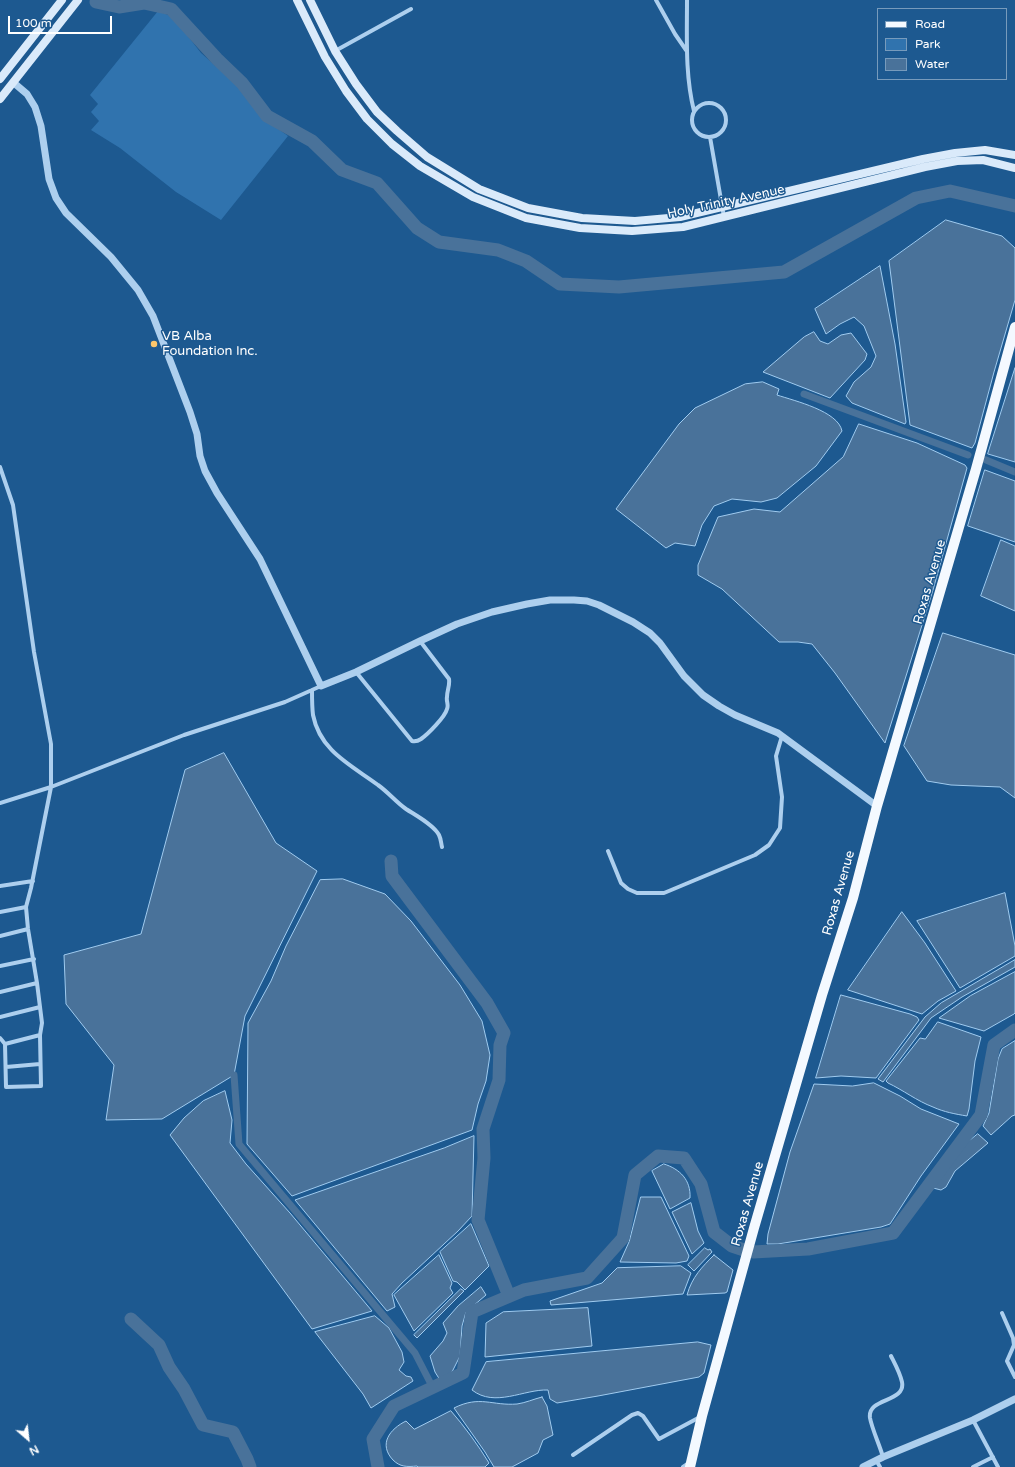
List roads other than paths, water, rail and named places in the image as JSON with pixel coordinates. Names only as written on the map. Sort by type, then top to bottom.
[{"type":"main road","points":[[14,83],[1,76],[62,0]]},
{"type":"main road","points":[[0,99],[78,0]]},
{"type":"main road","name":"Holy Trinity Avenue","points":[[297,0],[325,56],[346,91],[368,119],[392,144],[420,166],[473,197],[526,218],[580,228],[632,231],[683,227],[924,167],[956,161],[983,160],[1015,168]]},
{"type":"main road","name":"Holy Trinity Avenue","points":[[310,0],[335,51],[373,106],[397,131],[427,157],[479,189],[528,208],[582,218],[634,221],[680,217],[955,152],[985,150],[1015,155]]},
{"type":"main road","points":[[983,160],[985,150]]},
{"type":"main road","name":"Roxas Avenue","points":[[688,1465],[754,1228],[819,1002],[853,898],[877,806],[976,469],[1015,327]]},
{"type":"street","points":[[656,0],[675,34],[687,51]]},
{"type":"street","points":[[687,0],[689,92],[694,112]]},
{"type":"street","points":[[335,51],[412,9]]},
{"type":"street","points":[[14,83],[27,94],[36,107],[41,126],[49,179],[56,198],[66,213],[111,257],[138,290],[153,316],[190,412],[197,434],[204,471],[260,559],[321,686]]},
{"type":"street","points":[[704,103],[717,104],[726,114],[727,120],[722,132],[717,136],[710,137],[704,136],[695,130],[692,122],[694,112],[698,106],[704,103]]},
{"type":"street","points":[[710,137],[724,217]]},
{"type":"street","points":[[0,467],[13,505],[34,652],[50,744],[51,787],[33,881],[26,906],[28,929],[38,983],[42,1023],[40,1035],[41,1086],[6,1087],[5,1044],[0,1038]]},
{"type":"street","points":[[0,803],[51,787],[184,735],[285,702],[356,672],[457,624],[492,612],[527,604],[550,600],[574,600],[587,601],[599,605],[633,622],[650,633],[660,643],[692,685],[719,706],[735,715],[768,728],[782,736],[877,806]]},
{"type":"street","points":[[356,672],[412,741],[416,742],[421,740],[439,722],[447,711],[448,707],[446,696],[450,684],[449,679],[420,641]]},
{"type":"street","points":[[312,690],[313,714],[316,724],[331,751],[348,765],[379,786],[402,806],[434,828],[439,836],[442,847]]},
{"type":"street","points":[[608,851],[620,883],[637,893],[664,893],[755,855],[769,845],[780,828],[782,797],[776,756],[782,736]]},
{"type":"street","points":[[0,886],[33,881]]},
{"type":"street","points":[[0,912],[26,906]]},
{"type":"street","points":[[0,936],[28,929]]},
{"type":"street","points":[[0,966],[34,959]]},
{"type":"street","points":[[0,992],[38,983]]},
{"type":"street","points":[[0,1017],[40,1007]]},
{"type":"street","points":[[5,1044],[40,1035]]},
{"type":"street","points":[[6,1067],[40,1064]]},
{"type":"street","points":[[1002,1313],[1014,1338],[1014,1346],[1007,1361],[1015,1377]]},
{"type":"street","points":[[880,1467],[880,1458],[870,1418],[872,1409],[876,1404],[892,1398],[899,1393],[902,1388],[902,1382],[891,1356]]},
{"type":"street","points":[[863,1467],[880,1458],[973,1420],[1015,1400]]},
{"type":"street","points":[[573,1455],[632,1415],[638,1413],[643,1416],[659,1439],[702,1416]]},
{"type":"street","points":[[973,1420],[998,1467]]},
{"type":"street","points":[[973,1467],[993,1457]]},
{"type":"water","points":[[946,220],[1002,236],[1015,248],[1015,300],[975,443],[972,448],[910,425],[889,261]]},
{"type":"water","points":[[880,266],[895,344],[906,422],[905,424],[852,403],[846,396],[854,382],[871,367],[876,356],[864,326],[854,317],[840,324],[826,334],[815,309]]},
{"type":"water","points":[[814,332],[820,341],[828,344],[841,335],[851,333],[867,354],[865,360],[830,398],[763,372],[804,337]]},
{"type":"water","points":[[1015,368],[1015,462],[988,454]]},
{"type":"water","points":[[763,382],[779,389],[777,395],[824,412],[839,424],[842,431],[816,466],[777,498],[761,502],[732,499],[714,506],[702,525],[695,546],[675,543],[666,548],[616,509],[679,424],[695,408],[745,384]]},
{"type":"water","points":[[859,424],[917,443],[965,465],[967,468],[933,590],[885,743],[835,673],[812,644],[779,642],[722,589],[698,575],[698,565],[718,517],[754,509],[780,512],[843,457]]},
{"type":"water","points":[[985,470],[1015,481],[1015,542],[968,526]]},
{"type":"water","points":[[1001,540],[1015,546],[1015,611],[981,596]]},
{"type":"water","points":[[943,633],[1015,655],[1015,798],[1000,787],[951,785],[927,781],[904,746]]},
{"type":"water","points":[[224,753],[276,843],[317,871],[245,1016],[234,1075],[162,1119],[106,1120],[114,1065],[66,1004],[64,955],[141,934],[185,770]]},
{"type":"water","points":[[343,879],[385,894],[411,921],[460,985],[482,1021],[490,1055],[486,1081],[478,1104],[472,1130],[292,1196],[247,1144],[248,1023],[271,981],[286,946],[320,880]]},
{"type":"water","points":[[1005,893],[1015,946],[1015,956],[960,988],[917,921]]},
{"type":"water","points":[[902,912],[925,943],[956,991],[938,1001],[922,1014],[848,990]]},
{"type":"water","points":[[1015,960],[1015,967],[962,997],[931,1018],[883,1082],[878,1079],[925,1017],[941,1003]]},
{"type":"water","points":[[1015,972],[1014,1014],[984,1031],[939,1018],[970,996]]},
{"type":"water","points":[[841,995],[910,1014],[917,1017],[919,1020],[876,1078],[841,1076],[816,1078]]},
{"type":"water","points":[[938,1022],[981,1037],[975,1061],[967,1116],[945,1112],[927,1105],[886,1081],[920,1038],[925,1039]]},
{"type":"water","points":[[1015,1041],[1015,1115],[991,1135],[983,1126],[989,1113],[998,1059],[1002,1049]]},
{"type":"water","points":[[874,1083],[900,1096],[921,1109],[959,1124],[921,1176],[890,1224],[881,1227],[778,1244],[767,1244],[768,1234],[790,1152],[814,1084],[852,1086]]},
{"type":"water","points":[[225,1091],[232,1120],[230,1143],[246,1164],[290,1213],[372,1311],[312,1329],[170,1135],[184,1118],[203,1101]]},
{"type":"water","points":[[978,1134],[988,1143],[955,1171],[946,1187],[941,1190],[933,1188],[964,1145]]},
{"type":"water","points":[[474,1136],[472,1216],[392,1294],[395,1307],[387,1311],[295,1200]]},
{"type":"water","points":[[664,1164],[680,1172],[689,1186],[690,1192],[690,1198],[670,1209],[652,1171]]},
{"type":"water","points":[[641,1197],[661,1197],[689,1256],[687,1261],[676,1263],[620,1262],[629,1242]]},
{"type":"water","points":[[691,1203],[698,1231],[704,1243],[692,1254],[672,1212]]},
{"type":"water","points":[[471,1224],[489,1266],[465,1290],[457,1282],[453,1281],[440,1252]]},
{"type":"water","points":[[705,1248],[708,1250],[710,1249],[712,1252],[694,1271],[688,1265]]},
{"type":"water","points":[[439,1255],[452,1283],[450,1288],[453,1293],[414,1331],[394,1295]]},
{"type":"water","points":[[714,1255],[733,1270],[727,1292],[687,1295],[695,1278]]},
{"type":"water","points":[[681,1266],[691,1273],[683,1294],[551,1305],[550,1301],[602,1283],[617,1268]]},
{"type":"water","points":[[481,1287],[486,1295],[466,1312],[462,1326],[460,1356],[452,1372],[440,1380],[435,1372],[430,1356],[443,1341],[447,1333],[443,1323],[458,1306]]},
{"type":"water","points":[[461,1289],[464,1291],[417,1338],[414,1335]]},
{"type":"water","points":[[588,1308],[592,1346],[485,1357],[486,1323],[503,1312]]},
{"type":"water","points":[[375,1316],[389,1328],[402,1352],[404,1362],[399,1370],[406,1376],[411,1377],[413,1381],[371,1408],[363,1394],[315,1332]]},
{"type":"water","points":[[698,1342],[711,1345],[704,1373],[699,1377],[557,1403],[550,1399],[548,1390],[539,1390],[500,1398],[481,1395],[472,1390],[486,1362]]},
{"type":"water","points":[[542,1397],[547,1406],[553,1435],[543,1440],[538,1453],[512,1467],[494,1467],[454,1408],[471,1402],[517,1404]]},
{"type":"water","points":[[451,1411],[471,1436],[489,1463],[485,1467],[418,1467],[401,1465],[393,1460],[386,1448],[386,1443],[395,1428],[406,1421],[414,1429]]},
{"type":"waterway","points":[[96,2],[119,7],[144,3],[171,9],[217,59],[242,83],[267,116],[312,141],[342,170],[377,183],[417,228],[439,242],[498,250],[526,261],[560,284],[619,287],[784,272],[916,198],[950,191],[1015,206]]},
{"type":"waterway","points":[[804,394],[968,455]]},
{"type":"waterway","points":[[986,460],[1015,472]]},
{"type":"waterway","points":[[391,861],[392,876],[487,1003],[504,1033],[500,1045],[499,1080],[483,1129],[484,1158],[478,1220],[509,1296]]},
{"type":"waterway","points":[[753,1252],[808,1249],[893,1233],[981,1115],[994,1045],[1015,1030]]},
{"type":"waterway","points":[[234,1075],[239,1144],[415,1353],[433,1388]]},
{"type":"waterway","points":[[378,1467],[373,1439],[394,1406],[463,1373],[472,1312],[524,1290],[587,1278],[623,1238],[635,1175],[658,1156],[684,1158],[701,1184],[714,1232],[732,1246],[744,1250]]},
{"type":"waterway","points":[[131,1319],[159,1345],[169,1367],[184,1389],[203,1425],[233,1432],[250,1467]]},
{"type":"place","name":"VB Alba Foundation Inc.","points":[[154,344]]}]
